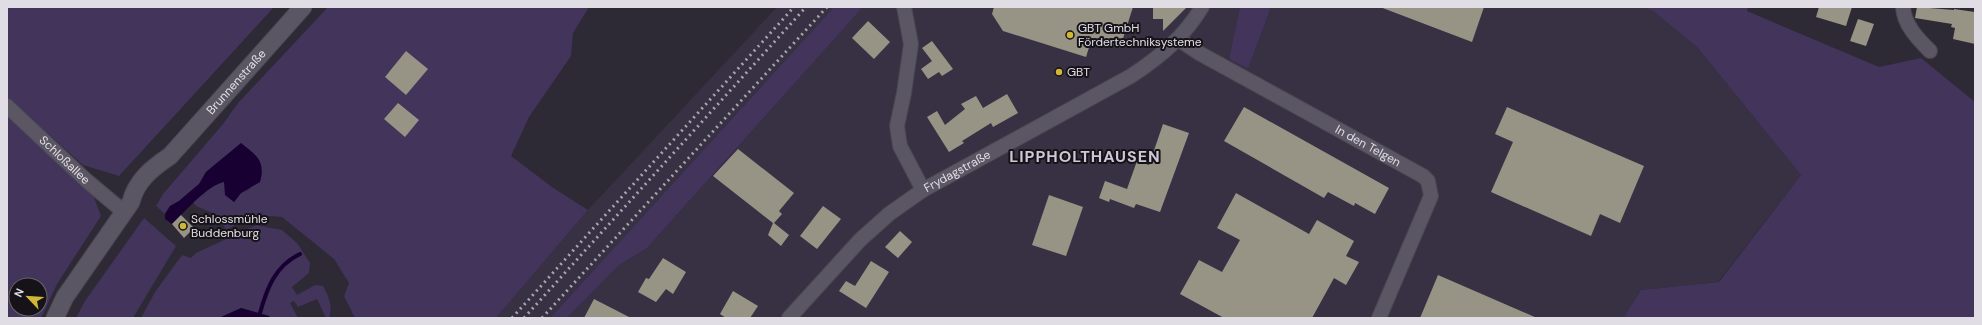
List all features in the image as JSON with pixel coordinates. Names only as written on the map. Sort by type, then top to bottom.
[{"type":"street","name":"Brunnenstraße","points":[[55,318],[65,297],[127,207],[147,190],[163,170],[170,156],[303,7]]},
{"type":"street","points":[[904,7],[910,44],[904,93],[896,126],[900,146],[923,190]]},
{"type":"street","name":"Frydagstraße","points":[[789,318],[860,240],[889,214],[923,190],[1131,76],[1160,56],[1178,39],[1202,7]]},
{"type":"street","points":[[1903,7],[1914,35],[1930,51]]},
{"type":"street","name":"In den Telgen","points":[[1178,39],[1198,53],[1423,176],[1428,181],[1431,196],[1379,318]]},
{"type":"street","name":"Schloßallee","points":[[7,106],[86,181],[127,207]]},
{"type":"shaded area","points":[[7,7],[274,7],[119,176],[83,165],[7,97]]},
{"type":"shaded area","points":[[328,7],[589,7],[573,33],[571,56],[529,117],[511,156],[552,187],[588,210],[496,318],[355,318],[344,296],[349,283],[334,259],[282,217],[254,215],[226,230],[217,215],[196,206],[193,202],[216,184],[224,181],[234,202],[241,193],[250,189],[229,153],[206,172],[199,184],[179,201],[170,206],[165,214],[156,206],[163,194],[223,124],[238,103]]},
{"type":"shaded area","points":[[777,7],[834,7],[550,318],[496,318],[588,210]]},
{"type":"shaded area","points":[[834,7],[863,7],[647,248],[618,266],[567,318],[550,318]]},
{"type":"shaded area","points":[[863,7],[1240,7],[1229,59],[1248,69],[1271,7],[1641,7],[1653,11],[1697,47],[1801,175],[1718,282],[1641,290],[1623,318],[567,318],[618,266],[647,248]]},
{"type":"shaded area","points":[[1240,7],[1271,7],[1248,69],[1229,59]]},
{"type":"shaded area","points":[[1641,7],[1748,7],[1747,11],[1879,67],[1921,58],[1975,102],[1975,318],[1623,318],[1641,290],[1719,282],[1801,175],[1697,47],[1653,11]]},
{"type":"shaded area","points":[[7,116],[94,197],[101,216],[57,284],[48,303],[48,277],[8,277],[8,317],[41,318],[7,318]]},
{"type":"shaded area","points":[[241,143],[255,155],[261,164],[262,175],[260,182],[241,193],[234,202],[225,195],[224,182],[217,184],[189,206],[172,224],[165,219],[165,214],[170,206],[179,201],[199,184],[206,172]]},
{"type":"shaded area","points":[[144,218],[176,246],[133,318],[76,318],[85,301]]},
{"type":"shaded area","points":[[256,225],[282,230],[297,243],[310,263],[309,273],[292,287],[297,295],[315,285],[323,286],[330,302],[331,310],[329,318],[326,318],[317,299],[298,307],[294,301],[290,303],[298,318],[270,318],[269,316],[241,308],[219,318],[141,318],[155,292],[182,255],[191,258],[196,253]]},
{"type":"shaded area","points":[[241,308],[269,316],[270,318],[219,318]]},
{"type":"building","name":"GBT GmbH Fördertechniksysteme","points":[[994,7],[1133,7],[1120,48],[1092,38],[1086,57],[1003,31],[992,14]]},
{"type":"building","points":[[1153,7],[1187,7],[1163,31],[1163,19],[1153,19]]},
{"type":"building","points":[[1380,7],[1484,7],[1472,42]]},
{"type":"building","points":[[1819,7],[1852,7],[1846,26],[1816,17]]},
{"type":"building","points":[[1917,7],[1975,12],[1975,44],[1953,39],[1955,28],[1951,27],[1952,24],[1915,18]]},
{"type":"building","points":[[1858,19],[1874,24],[1866,46],[1850,41]]},
{"type":"building","points":[[868,21],[890,42],[874,59],[852,38]]},
{"type":"building","points":[[932,41],[953,69],[942,76],[939,72],[928,79],[921,69],[932,61],[922,48]]},
{"type":"building","points":[[406,51],[428,69],[406,95],[385,77]]},
{"type":"building","points":[[1007,94],[1018,113],[993,127],[991,123],[962,141],[964,143],[949,152],[927,117],[937,111],[945,125],[965,109],[961,104],[976,96],[983,108]]},
{"type":"building","points":[[398,103],[419,120],[405,137],[384,119]]},
{"type":"building","points":[[1244,107],[1389,188],[1375,214],[1355,203],[1354,206],[1328,192],[1324,198],[1224,141]]},
{"type":"building","points":[[1507,107],[1644,166],[1620,223],[1600,214],[1591,236],[1491,192],[1513,142],[1495,134]]},
{"type":"building","points":[[1163,124],[1189,133],[1160,212],[1136,204],[1134,208],[1110,199],[1109,202],[1099,198],[1105,181],[1127,189],[1137,161],[1149,165]]},
{"type":"building","points":[[738,149],[794,193],[779,211],[782,214],[774,223],[789,235],[781,246],[768,235],[773,223],[713,176]]},
{"type":"building","points":[[1236,193],[1309,234],[1317,220],[1354,241],[1346,256],[1359,262],[1346,285],[1334,278],[1312,318],[1224,318],[1180,294],[1199,260],[1222,272],[1240,240],[1217,228]]},
{"type":"building","points":[[1049,195],[1083,207],[1066,256],[1032,245]]},
{"type":"building","points":[[823,206],[841,219],[817,249],[800,236]]},
{"type":"building","name":"Schlossmühle Buddenburg","points":[[181,215],[194,228],[184,238],[172,224]]},
{"type":"building","points":[[900,231],[912,242],[898,258],[885,247]]},
{"type":"building","points":[[663,258],[686,272],[673,294],[666,289],[656,302],[638,292],[646,278],[649,279]]},
{"type":"building","points":[[871,261],[889,272],[866,308],[839,291],[846,281],[855,286]]},
{"type":"building","points":[[1438,275],[1537,318],[1420,318]]},
{"type":"building","points":[[733,291],[758,306],[750,318],[726,318],[720,314]]},
{"type":"building","points":[[594,299],[631,318],[584,318]]},
{"type":"waterway","points":[[260,313],[269,287],[278,271],[291,259],[300,254]]},
{"type":"railway","points":[[512,318],[794,7]]},
{"type":"railway","points":[[524,318],[806,7]]},
{"type":"railway","points":[[542,318],[827,7]]},
{"type":"place","name":"GBT GmbH Fördertechniksysteme","points":[[1070,35]]},
{"type":"place","name":"GBT","points":[[1059,72]]},
{"type":"place","name":"Schlossmühle Buddenburg","points":[[183,226]]},
{"type":"district","name":"LIPPHOLTHAUSEN","points":[[1085,156]]}]
